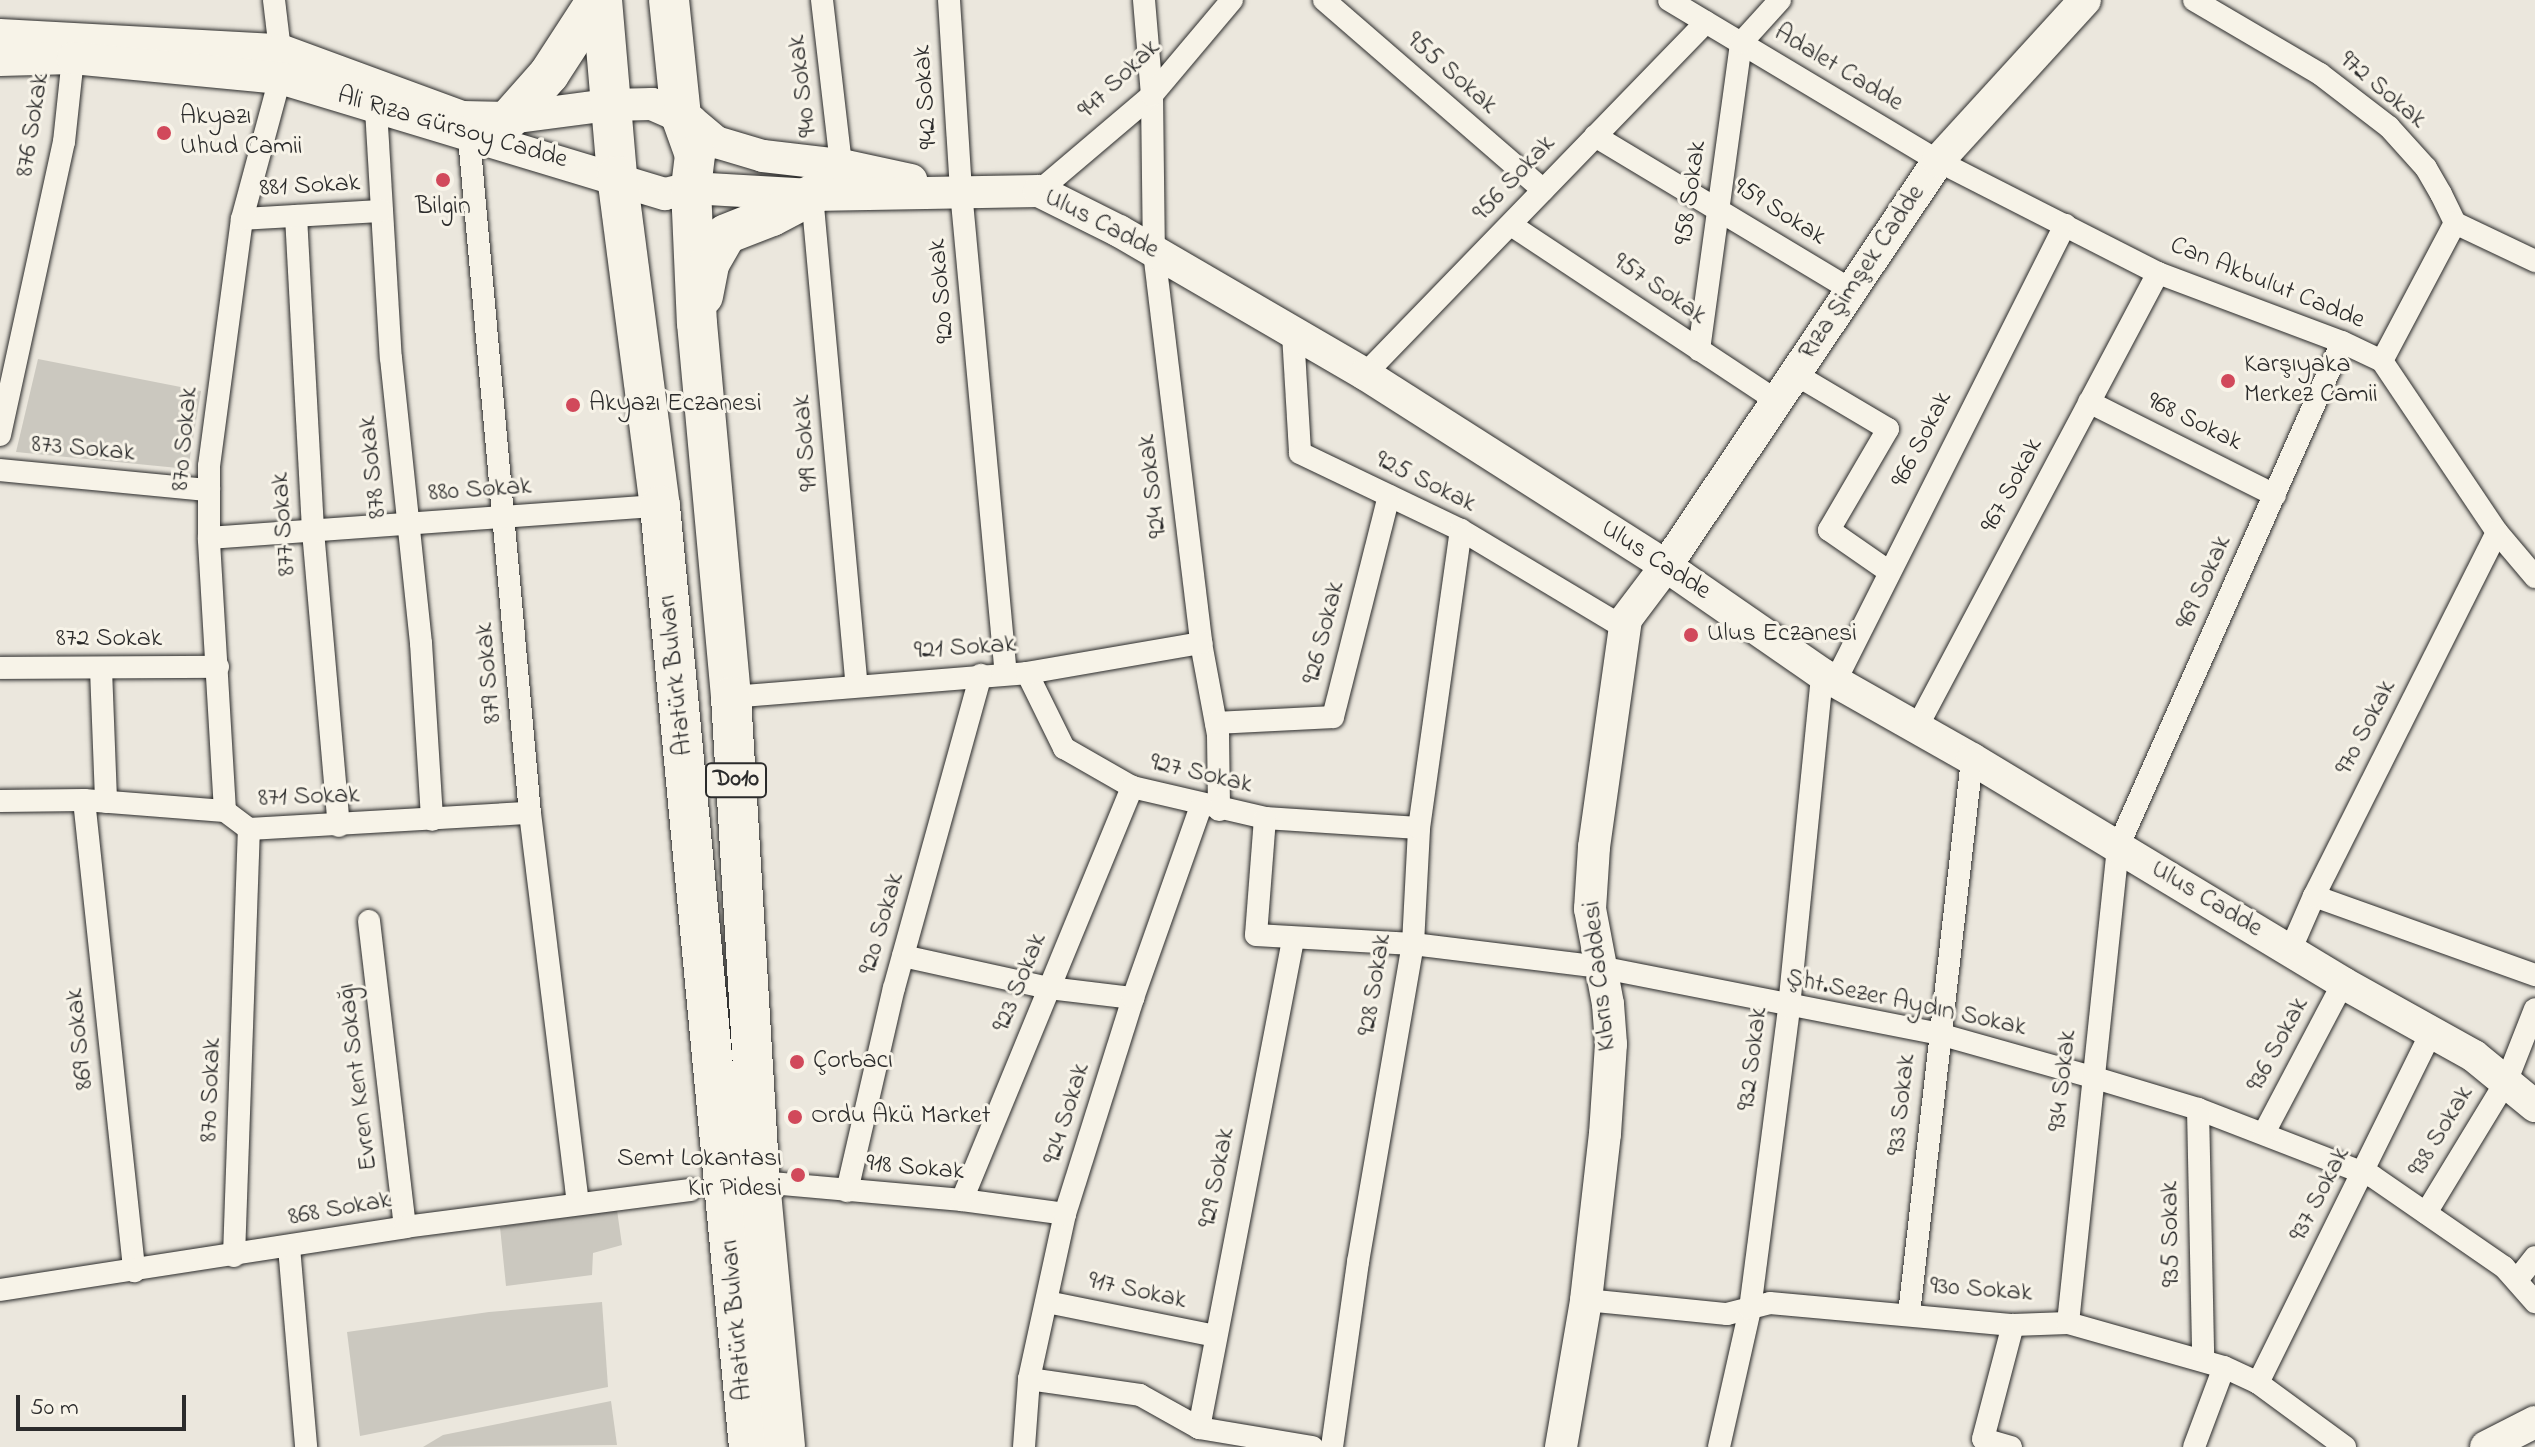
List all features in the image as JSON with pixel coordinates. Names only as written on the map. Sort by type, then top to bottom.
[{"type":"highway","name":"Atatürk Bulvarı","points":[[599,0],[617,176],[660,506],[749,1447]]},
{"type":"highway","points":[[510,118],[549,74],[599,0]]},
{"type":"highway","name":"Atatürk Bulvarı","points":[[669,0],[681,116],[695,155],[691,188],[697,323],[731,697],[760,1182],[785,1447]]},
{"type":"highway","points":[[697,323],[709,264],[726,234],[772,216],[812,195]]},
{"type":"street","points":[[274,0],[280,64]]},
{"type":"street","name":"940 Sokak","points":[[822,0],[841,165]]},
{"type":"street","name":"942 Sokak","points":[[949,0],[961,191]]},
{"type":"street","name":"924 Sokak","points":[[1024,1447],[1029,1379],[1065,1214],[1133,998],[1210,808],[1216,723],[1201,643],[1154,252],[1152,95],[1144,0]]},
{"type":"street","name":"947 Sokak","points":[[1039,191],[1152,95],[1232,0]]},
{"type":"street","name":"955 Sokak","points":[[1324,0],[1543,190]]},
{"type":"street","name":"Adalet Cadde","points":[[1669,0],[1938,161]]},
{"type":"street","points":[[1741,43],[1780,0]]},
{"type":"street","name":"Rıza Şimşek Cadde","points":[[1666,566],[1938,161],[2085,0]]},
{"type":"street","name":"972 Sokak","points":[[2194,0],[2320,74],[2389,127],[2426,168],[2455,223]]},
{"type":"street","name":"956 Sokak","points":[[1365,374],[1706,22]]},
{"type":"street","name":"Ali Rıza Gürsoy Cadde","points":[[0,35],[280,64],[462,117],[510,118],[609,105],[652,104],[681,116]]},
{"type":"street","name":"958 Sokak","points":[[1699,350],[1741,43]]},
{"type":"street","name":"Ali Rıza Gürsoy Cadde","points":[[0,60],[73,58],[280,64],[376,109],[469,138],[617,176],[665,194],[691,188]]},
{"type":"street","name":"876 Sokak","points":[[0,435],[64,142],[73,58]]},
{"type":"street","name":"870 Sokak","points":[[225,811],[209,490],[224,343],[242,219],[280,64]]},
{"type":"street","name":"878 Sokak","points":[[376,109],[391,358],[432,820]]},
{"type":"street","name":"Ulus Cadde","points":[[681,116],[716,142],[763,156],[841,165],[961,191]]},
{"type":"street","name":"959 Sokak","points":[[1595,136],[1851,290]]},
{"type":"street","name":"879 Sokak","points":[[469,138],[530,813],[578,1203]]},
{"type":"street","name":"Can Akbulut Cadde","points":[[1938,161],[2158,273],[2342,342],[2382,361],[2497,532],[2535,577]]},
{"type":"street","name":"Ulus Cadde","points":[[691,188],[812,195],[1039,191],[1154,252],[1365,374],[1666,566],[1829,678],[1972,759],[2343,983],[2432,1031],[2507,1080],[2535,1106]]},
{"type":"street","name":"920 Sokak","points":[[961,191],[1016,672]]},
{"type":"street","name":"919 Sokak","points":[[812,195],[857,686]]},
{"type":"street","name":"881 Sokak","points":[[242,219],[382,211]]},
{"type":"street","name":"877 Sokak","points":[[296,216],[313,531],[339,826]]},
{"type":"street","points":[[2382,361],[2455,223],[2535,261]]},
{"type":"street","name":"957 Sokak","points":[[1511,225],[1777,401]]},
{"type":"street","name":"966 Sokak","points":[[1829,678],[1888,571],[2065,225]]},
{"type":"street","name":"967 Sokak","points":[[1917,727],[2158,273]]},
{"type":"street","name":"925 Sokak","points":[[1293,334],[1300,453],[1461,530],[1625,628]]},
{"type":"street","name":"969 Sokak","points":[[2118,847],[2342,342]]},
{"type":"street","points":[[1795,374],[1888,429],[1829,530],[1888,571]]},
{"type":"street","name":"968 Sokak","points":[[2089,402],[2275,495]]},
{"type":"street","name":"873 Sokak","points":[[0,470],[209,490]]},
{"type":"street","name":"926 Sokak","points":[[1216,723],[1333,717],[1389,496]]},
{"type":"street","name":"880 Sokak","points":[[209,538],[660,506]]},
{"type":"street","name":"928 Sokak","points":[[1332,1447],[1358,1262],[1413,944],[1419,828],[1461,530]]},
{"type":"street","name":"970 Sokak","points":[[2290,951],[2314,896],[2497,532]]},
{"type":"street","name":"Kıbrıs Caddesi","points":[[1561,1447],[1586,1300],[1611,1044],[1608,1004],[1590,909],[1594,847],[1626,619],[1666,566]]},
{"type":"street","name":"921 Sokak","points":[[731,697],[1016,672],[1201,643]]},
{"type":"street","name":"872 Sokak","points":[[0,668],[218,667]]},
{"type":"street","name":"869 Sokak","points":[[101,669],[95,801],[134,1271]]},
{"type":"street","name":"927 Sokak","points":[[1016,672],[1064,748],[1132,787],[1210,808],[1265,818],[1419,828]]},
{"type":"street","name":"920 Sokak","points":[[847,1191],[903,956],[981,675]]},
{"type":"street","name":"932 Sokak","points":[[1719,1447],[1750,1309],[1829,678]]},
{"type":"street","name":"933 Sokak","points":[[1909,1314],[1972,759]]},
{"type":"street","name":"923 Sokak","points":[[962,1200],[1132,787]]},
{"type":"street","name":"871 Sokak","points":[[0,801],[95,801],[225,811],[249,829],[530,813]]},
{"type":"street","name":"Şht.Sezer Aydın Sokak","points":[[1265,818],[1256,935],[1413,944],[1599,967],[1789,1007],[1939,1034],[2092,1077],[2198,1109],[2364,1173],[2504,1267],[2535,1302]]},
{"type":"street","name":"870 Sokak","points":[[234,1256],[249,829]]},
{"type":"street","name":"934 Sokak","points":[[2068,1323],[2118,847]]},
{"type":"street","points":[[2314,896],[2535,975]]},
{"type":"street","name":"Evren Kent Sokağı","points":[[369,921],[405,1227]]},
{"type":"street","name":"929 Sokak","points":[[1199,1428],[1293,939]]},
{"type":"street","points":[[903,956],[1049,988],[1133,998]]},
{"type":"street","name":"936 Sokak","points":[[2264,1133],[2343,983]]},
{"type":"street","name":"938 Sokak","points":[[2426,1213],[2507,1080],[2535,1009]]},
{"type":"street","name":"937 Sokak","points":[[2258,1383],[2432,1031]]},
{"type":"street","name":"935 Sokak","points":[[2194,1447],[2214,1363],[2198,1109]]},
{"type":"street","name":"918 Sokak","points":[[760,1182],[962,1200],[1065,1214]]},
{"type":"street","name":"868 Sokak","points":[[0,1290],[405,1227],[691,1190]]},
{"type":"street","points":[[289,1247],[306,1447]]},
{"type":"street","points":[[2517,1280],[2535,1257]]},
{"type":"street","name":"930 Sokak","points":[[1586,1300],[1727,1314],[1770,1303],[2013,1325],[2068,1323],[2214,1363],[2258,1383],[2345,1447]]},
{"type":"street","name":"917 Sokak","points":[[1047,1302],[1216,1336]]},
{"type":"street","points":[[2011,1447],[1983,1439],[2013,1325]]},
{"type":"street","points":[[1029,1379],[1140,1395],[1199,1428],[1312,1447]]},
{"type":"street","points":[[2486,1447],[2535,1422]]},
{"type":"shaded area","points":[[38,359],[201,391],[188,469],[16,452]]},
{"type":"shaded area","points":[[617,1210],[622,1245],[593,1253],[592,1275],[506,1286],[500,1227]]},
{"type":"shaded area","points":[[602,1302],[608,1387],[360,1436],[347,1332],[489,1312]]},
{"type":"shaded area","points":[[611,1401],[617,1445],[423,1447],[443,1435]]},
{"type":"place","name":"Akyazı Uhud Camii","points":[[164,133]]},
{"type":"place","name":"Bilgin","points":[[443,180]]},
{"type":"place","name":"Karşıyaka Merkez Camii","points":[[2228,381]]},
{"type":"place","name":"Akyazı Eczanesi","points":[[573,405]]},
{"type":"place","name":"Ulus Eczanesi","points":[[1691,635]]},
{"type":"place","name":"Çorbacı","points":[[797,1062]]},
{"type":"place","name":"Ordu Akü Market","points":[[795,1117]]},
{"type":"place","name":"Semt Lokantası Kır Pidesi","points":[[798,1175]]}]
